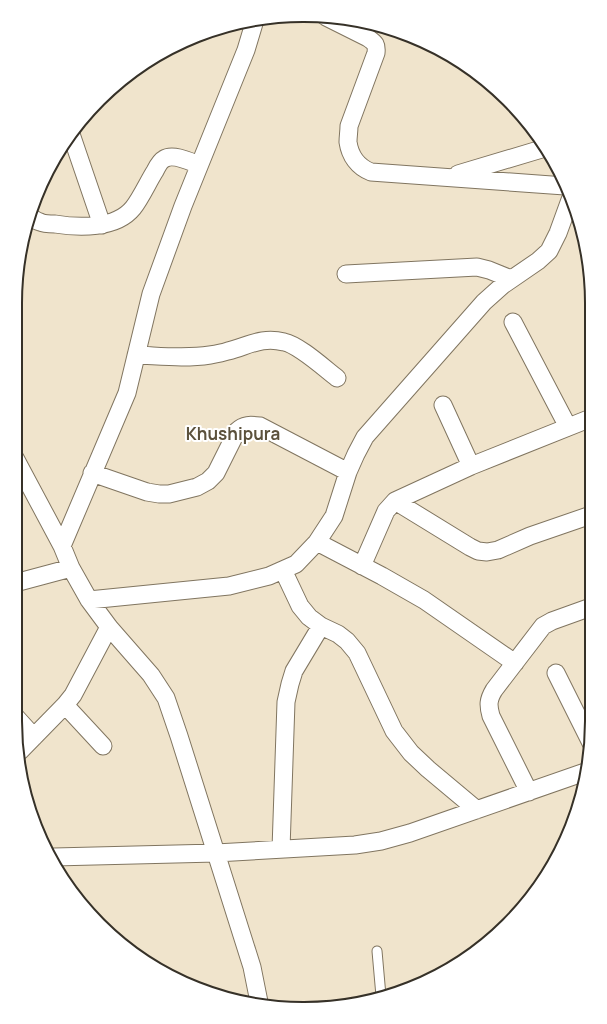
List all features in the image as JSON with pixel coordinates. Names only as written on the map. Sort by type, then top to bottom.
[{"type":"street","points":[[340,24],[368,38],[377,47],[349,126],[348,142],[351,152],[357,163],[364,169],[371,172],[559,186]]},
{"type":"street","points":[[62,546],[127,393],[150,294],[199,165],[246,50],[253,26]]},
{"type":"street","points":[[74,140],[102,224]]},
{"type":"street","points":[[449,177],[539,150]]},
{"type":"street","points":[[35,219],[40,222],[58,225],[82,227],[120,219],[127,215],[133,208],[158,166],[164,159],[168,157],[178,158],[199,165]]},
{"type":"street","points":[[89,600],[229,586],[269,576],[296,564],[317,542],[334,516],[348,472],[365,437],[484,302],[503,285],[538,261],[549,251],[558,233],[568,206]]},
{"type":"street","points":[[346,274],[478,267],[511,279]]},
{"type":"street","points":[[513,322],[568,427]]},
{"type":"street","points":[[136,355],[180,357],[209,355],[227,352],[261,340],[273,340],[286,342],[298,348],[337,378]]},
{"type":"street","points":[[443,405],[471,466]]},
{"type":"street","points":[[362,566],[386,511],[395,501],[471,466],[585,420]]},
{"type":"street","points":[[92,473],[147,492],[159,494],[169,494],[197,487],[208,481],[216,473],[237,431],[241,427],[250,424],[260,426],[348,472]]},
{"type":"street","points":[[22,471],[62,546],[71,568],[89,600],[109,627],[151,675],[166,698],[252,967],[258,999]]},
{"type":"street","points":[[395,501],[470,547],[483,552],[498,550],[530,536],[585,517]]},
{"type":"street","points":[[317,542],[424,600],[515,663]]},
{"type":"street","points":[[22,581],[71,568]]},
{"type":"street","points":[[284,570],[300,606],[309,617],[321,626],[338,634],[347,641],[356,653],[394,731],[410,752],[477,810]]},
{"type":"street","points":[[529,792],[491,716],[488,706],[489,697],[543,626],[552,621],[585,609]]},
{"type":"street","points":[[281,849],[286,702],[294,671],[321,626]]},
{"type":"street","points":[[23,748],[73,695],[109,627]]},
{"type":"street","points":[[556,673],[584,730]]},
{"type":"street","points":[[65,705],[103,746]]},
{"type":"street","points":[[22,724],[34,737]]},
{"type":"street","points":[[58,857],[216,853],[355,845],[381,841],[410,833],[580,774]]},
{"type":"lane","points":[[377,951],[381,991]]},
{"type":"district","name":"Khushipura","points":[[233,434]]}]
